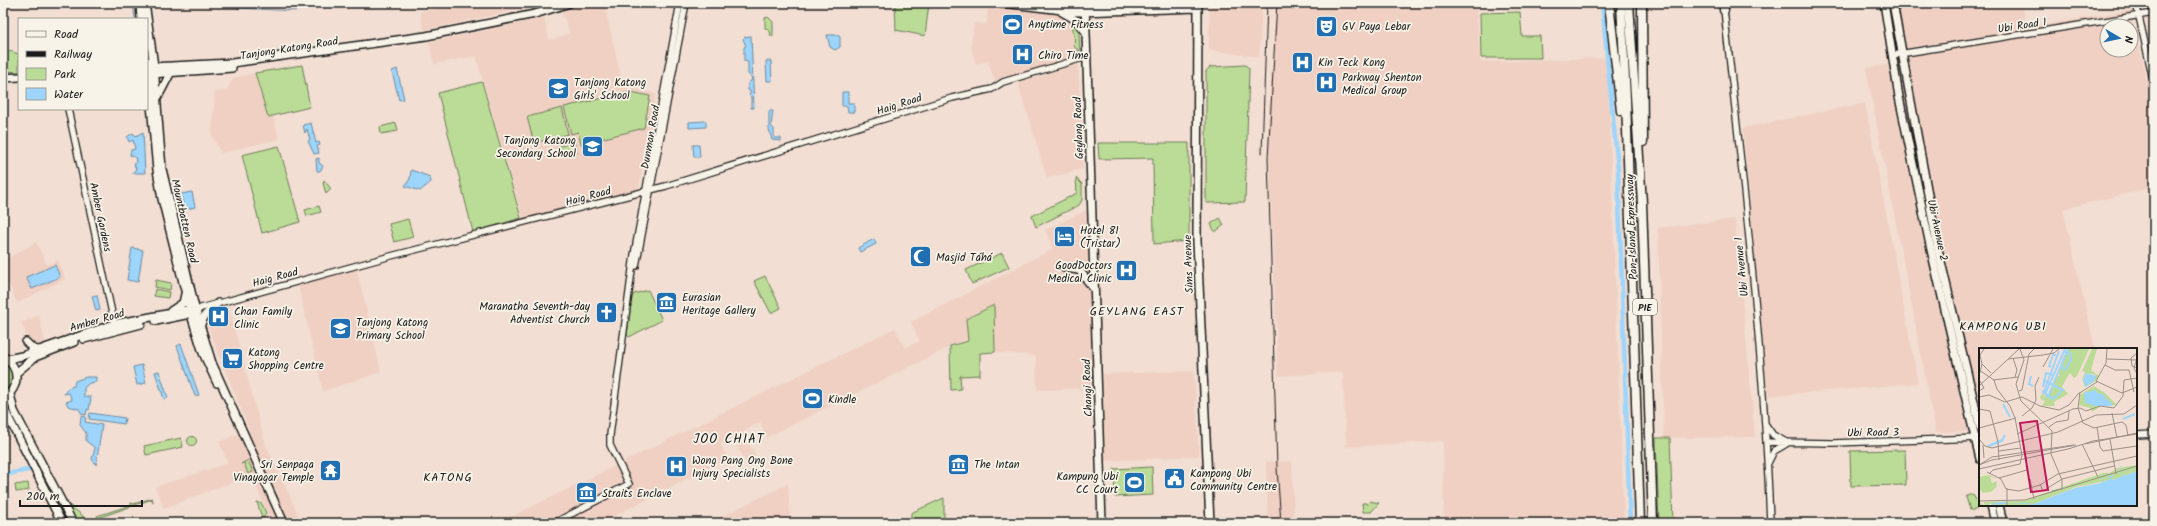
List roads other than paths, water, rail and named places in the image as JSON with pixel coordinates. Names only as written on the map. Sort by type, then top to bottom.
[{"type":"highway","points":[[1609,3],[1622,126],[1627,134]]},
{"type":"highway","name":"Pan-Island Expressway","points":[[1621,3],[1627,134],[1640,523]]},
{"type":"highway","name":"Pan-Island Expressway","points":[[1629,3],[1642,203],[1653,523]]},
{"type":"highway","points":[[1642,203],[1643,3]]},
{"type":"main road","name":"Mountbatten Road","points":[[141,3],[141,18]]},
{"type":"main road","name":"Mountbatten Road","points":[[141,3],[146,10],[146,18]]},
{"type":"main road","name":"Tanjong Katong Road","points":[[149,69],[171,72],[232,68],[374,46],[535,14],[570,3]]},
{"type":"main road","points":[[1002,3],[1063,6],[1198,5]]},
{"type":"main road","points":[[1035,3],[1063,6],[1086,32]]},
{"type":"main road","points":[[1085,6],[1132,3]]},
{"type":"main road","name":"Ubi Avenue 2","points":[[1884,3],[1899,96],[1926,227],[1978,438],[1979,448]]},
{"type":"main road","name":"Ubi Avenue 2","points":[[1893,3],[1938,249],[1979,423]]},
{"type":"main road","name":"Sims Avenue","points":[[1198,5],[1197,241],[1210,523]]},
{"type":"main road","name":"Geylang Road","points":[[1085,6],[1094,252]]},
{"type":"main road","name":"Tanjong Katong Road","points":[[149,69],[232,63],[426,36]]},
{"type":"main road","name":"Mountbatten Road","points":[[148,49],[149,69],[165,186],[207,364],[242,435]]},
{"type":"main road","points":[[148,98],[154,104],[159,91],[171,72]]},
{"type":"main road","points":[[3,78],[18,77]]},
{"type":"main road","points":[[3,82],[18,82]]},
{"type":"main road","name":"Mountbatten Road","points":[[154,104],[160,190],[186,292],[200,326],[212,363],[242,435]]},
{"type":"main road","name":"Changi Road","points":[[1094,252],[1102,523]]},
{"type":"main road","points":[[1064,268],[1079,270],[1094,289]]},
{"type":"main road","points":[[170,313],[183,303],[186,292]]},
{"type":"main road","points":[[200,326],[205,315],[218,303]]},
{"type":"main road","name":"Amber Road","points":[[5,358],[24,356],[115,327],[170,313],[194,310]]},
{"type":"main road","name":"Amber Road","points":[[5,358],[14,368],[16,373],[28,362],[41,354],[115,327],[194,310]]},
{"type":"main road","points":[[24,356],[26,342],[33,349],[40,350]]},
{"type":"main road","points":[[3,398],[10,394],[16,381],[16,373]]},
{"type":"main road","points":[[10,394],[14,411],[73,523]]},
{"type":"main road","points":[[3,407],[62,523]]},
{"type":"main road","points":[[242,435],[280,523]]},
{"type":"main road","points":[[242,435],[284,523]]},
{"type":"main road","points":[[1991,506],[1995,523]]},
{"type":"main road","points":[[1999,506],[2003,523]]},
{"type":"street","name":"Dunman Road","points":[[554,523],[628,484],[610,442],[621,347],[633,274],[634,255],[680,3]]},
{"type":"street","name":"Dunman Road","points":[[633,274],[639,257],[652,188],[656,156],[686,3]]},
{"type":"street","points":[[2136,3],[2154,84]]},
{"type":"street","name":"Ubi Avenue 1","points":[[1724,6],[1741,165],[1768,464],[1770,523]]},
{"type":"street","name":"Ubi Road 1","points":[[1893,55],[2154,13]]},
{"type":"street","name":"Haig Road","points":[[194,310],[390,256],[586,207],[979,91],[1086,56]]},
{"type":"street","name":"Amber Gardens","points":[[68,110],[115,327]]},
{"type":"street","points":[[1764,423],[1773,434],[1788,444],[1774,451],[1768,464]]},
{"type":"street","points":[[2137,435],[2154,434]]},
{"type":"street","name":"Ubi Road 3","points":[[1766,442],[1788,444],[1978,438]]},
{"type":"water","points":[[827,35],[838,35],[840,37],[840,47],[835,50],[830,47]]},
{"type":"water","points":[[751,36],[754,108],[751,108],[751,97],[749,95],[751,92],[748,90],[748,83],[752,78],[748,74],[748,62],[744,61],[744,47],[746,46],[743,39]]},
{"type":"water","points":[[766,61],[771,61],[772,81],[767,81]]},
{"type":"water","points":[[397,69],[404,99],[399,100],[392,71]]},
{"type":"water","points":[[842,92],[848,92],[848,103],[854,103],[854,112],[848,112],[847,106],[842,106]]},
{"type":"water","points":[[769,111],[773,111],[771,126],[774,129],[774,138],[781,138],[781,141],[772,140],[769,129]]},
{"type":"water","points":[[706,121],[706,127],[689,128],[689,122]]},
{"type":"water","points":[[311,123],[316,143],[319,142],[320,145],[317,146],[319,153],[314,154],[308,141],[310,140],[307,129],[305,133],[303,125]]},
{"type":"water","points":[[143,132],[145,173],[132,173],[136,169],[134,164],[136,163],[135,157],[130,155],[131,150],[135,149],[133,140],[129,142],[127,137],[133,133],[136,136]]},
{"type":"water","points":[[693,145],[699,145],[700,157],[694,157]]},
{"type":"water","points":[[319,158],[319,163],[323,166],[320,171],[317,171],[316,159]]},
{"type":"water","points":[[411,170],[430,177],[431,182],[420,191],[405,186],[410,179]]},
{"type":"water","points":[[192,192],[195,207],[184,210],[181,194]]},
{"type":"water","points":[[874,239],[876,244],[860,252],[858,248]]},
{"type":"water","points":[[132,248],[143,250],[138,282],[127,280]]},
{"type":"water","points":[[55,265],[60,277],[32,289],[26,277]]},
{"type":"water","points":[[97,295],[100,310],[96,311],[92,296]]},
{"type":"water","points":[[181,344],[199,395],[195,396],[177,346]]},
{"type":"water","points":[[142,365],[146,383],[137,385],[133,367]]},
{"type":"water","points":[[159,371],[168,398],[164,399],[155,372]]},
{"type":"water","points":[[86,377],[96,377],[96,382],[89,383],[84,388],[84,397],[91,397],[89,410],[87,409],[86,415],[82,414],[79,409],[68,406],[66,402],[72,400],[69,393],[64,394],[68,388],[74,386],[75,381]]},
{"type":"water","points":[[90,413],[125,418],[124,424],[89,419]]},
{"type":"water","points":[[81,416],[86,417],[85,422],[102,425],[96,465],[92,459],[95,448],[86,441],[86,433],[80,425]]},
{"type":"waterway","points":[[133,3],[135,18]]},
{"type":"waterway","points":[[1602,3],[1618,169],[1630,523]]},
{"type":"waterway","points":[[237,8],[296,11]]},
{"type":"waterway","points":[[3,475],[28,470]]},
{"type":"railway","points":[[1262,153],[1267,3]]},
{"type":"railway","points":[[1277,3],[1268,158],[1277,468],[1281,523]]},
{"type":"place","name":"Anytime Fitness","points":[[1013,24]]},
{"type":"place","name":"GV Paya Lebar","points":[[1327,26]]},
{"type":"place","name":"Chiro Time","points":[[1023,55]]},
{"type":"place","name":"Kin Teck Kong","points":[[1302,62]]},
{"type":"place","name":"Parkway Shenton Medical Group","points":[[1326,83]]},
{"type":"place","name":"Tanjong Katong Girls' School","points":[[559,88]]},
{"type":"place","name":"Tanjong Katong Secondary School","points":[[592,146]]},
{"type":"place","name":"Hotel 81 (Tristar)","points":[[1064,236]]},
{"type":"place","name":"Masjid Táhá","points":[[921,257]]},
{"type":"place","name":"GoodDoctors Medical Clinic","points":[[1127,271]]},
{"type":"place","name":"Eurasian Heritage Gallery","points":[[666,303]]},
{"type":"place","name":"Maranatha Seventh-day Adventist Church","points":[[606,312]]},
{"type":"place","name":"Chan Family Clinic","points":[[218,317]]},
{"type":"place","name":"Tanjong Katong Primary School","points":[[340,328]]},
{"type":"place","name":"Katong Shopping Centre","points":[[232,358]]},
{"type":"place","name":"Kindle","points":[[813,399]]},
{"type":"place","name":"The Intan","points":[[958,464]]},
{"type":"place","name":"Wong Pang Ong Bone Injury Specialists","points":[[677,466]]},
{"type":"place","name":"Sri Senpaga Vinayagar Temple","points":[[330,470]]},
{"type":"place","name":"Kampong Ubi Community Centre","points":[[1174,479]]},
{"type":"place","name":"Kampung Ubi CC Court","points":[[1134,482]]},
{"type":"place","name":"Straits Enclave","points":[[587,493]]},
{"type":"district","name":"GEYLANG EAST","points":[[1137,311]]},
{"type":"district","name":"KAMPONG UBI","points":[[2003,326]]},
{"type":"district","name":"JOO CHIAT","points":[[729,438]]},
{"type":"district","name":"KATONG","points":[[448,477]]}]
